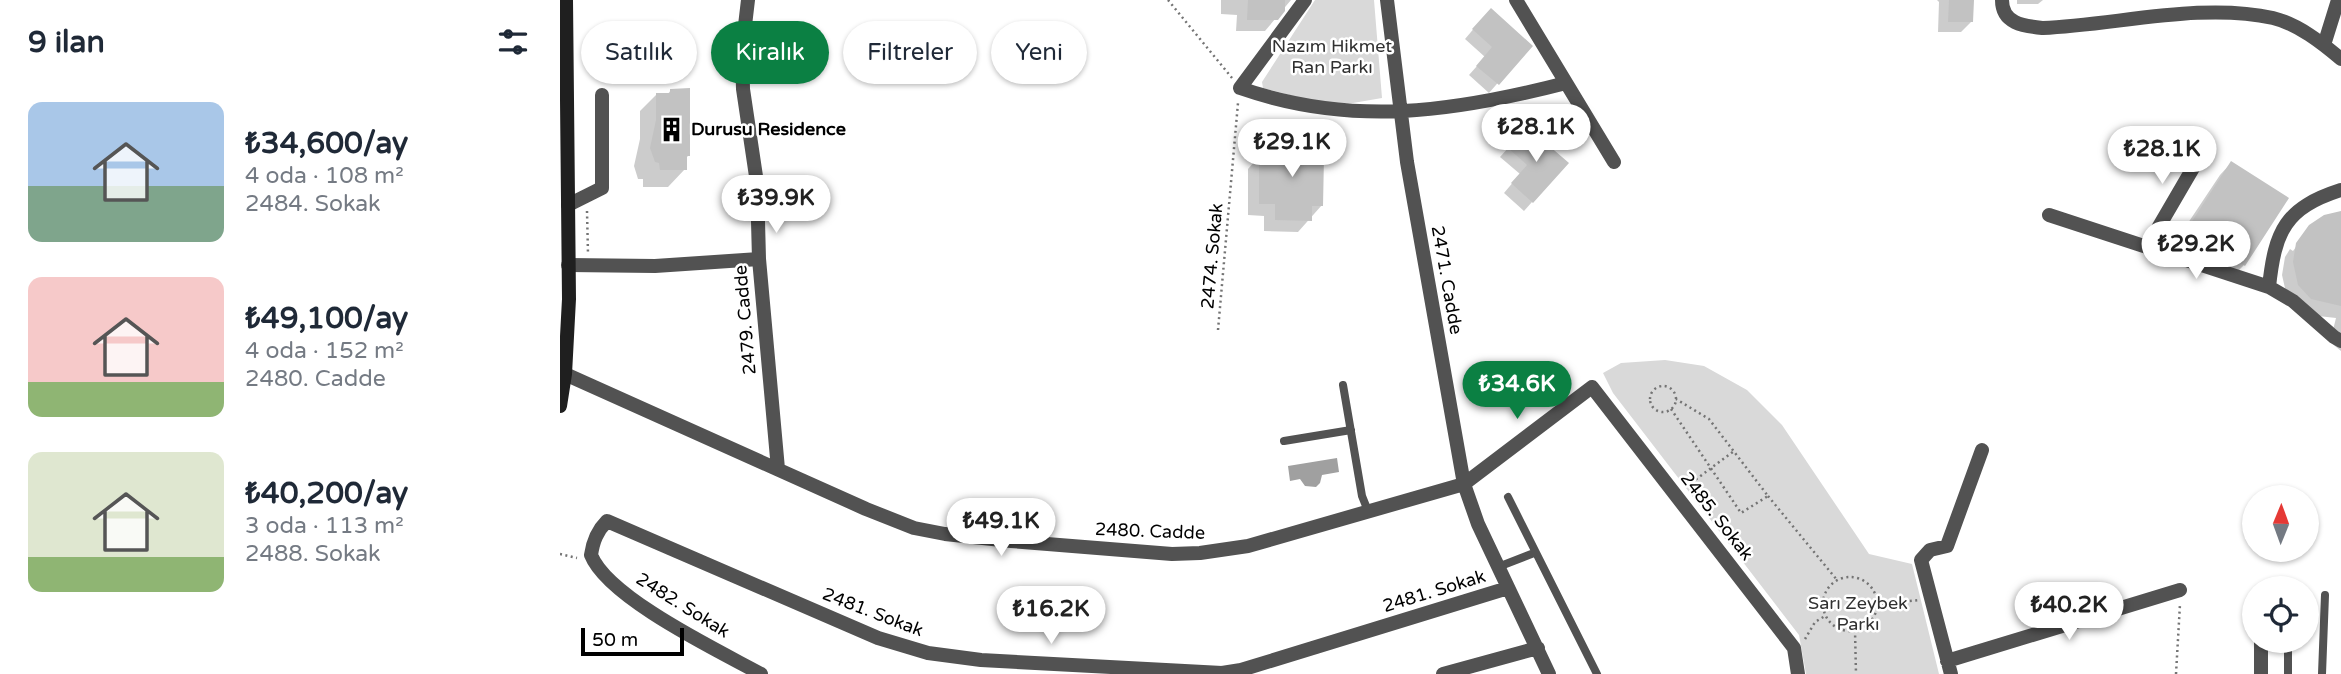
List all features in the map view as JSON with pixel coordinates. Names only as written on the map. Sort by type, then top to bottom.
[{"type":"main road","points":[[560,406],[568,265],[566,0]]},
{"type":"street","name":"2479. Cadde","points":[[748,0],[742,51],[743,89],[757,183],[759,259],[778,469]]},
{"type":"street","points":[[1305,0],[1240,88],[1267,97],[1328,110],[1361,113],[1469,106],[1566,83]]},
{"type":"street","name":"2471. Cadde","points":[[1387,0],[1400,112],[1418,229],[1464,484],[1478,524],[1549,674]]},
{"type":"street","points":[[1516,0],[1614,162]]},
{"type":"street","points":[[2002,0],[2002,8],[2009,19],[2020,26],[2043,28],[2194,14],[2239,14],[2274,19],[2300,29],[2341,60]]},
{"type":"street","points":[[2324,45],[2338,0]]},
{"type":"street","points":[[568,205],[602,188],[602,95]]},
{"type":"street","points":[[2147,247],[2207,144]]},
{"type":"street","points":[[2269,287],[2278,238],[2286,223],[2298,210],[2323,196],[2341,190]]},
{"type":"street","points":[[2049,215],[2269,287],[2294,301],[2341,341]]},
{"type":"street","points":[[568,265],[655,266],[759,259]]},
{"type":"street","name":"2480. Cadde","points":[[563,373],[866,509],[914,528],[979,538],[1172,554],[1226,551],[1464,484]]},
{"type":"street","name":"2485. Sokak","points":[[1464,484],[1592,387],[1794,648],[1798,674]]},
{"type":"street","points":[[1982,450],[1947,547],[1930,550],[1921,560],[1949,667],[2180,590]]},
{"type":"street","name":"2481. Sokak","points":[[607,522],[878,638],[928,653],[981,660],[1222,673],[1241,670],[1508,588]]},
{"type":"street","name":"2482. Sokak","points":[[607,522],[595,536],[592,545],[591,555],[601,571],[650,611],[761,674]]},
{"type":"street","points":[[1443,674],[1538,648]]},
{"type":"street","points":[[2261,653],[2261,674]]},
{"type":"lane","points":[[1343,385],[1368,511]]},
{"type":"lane","points":[[1284,441],[1351,430]]},
{"type":"lane","points":[[1507,498],[1597,674]]},
{"type":"lane","points":[[1498,568],[1534,553]]},
{"type":"lane","points":[[2322,674],[2325,595]]},
{"type":"lane","points":[[2288,653],[2288,674]]},
{"type":"path","points":[[1168,0],[1240,88]]},
{"type":"path","name":"2474. Sokak","points":[[1218,330],[1240,88]]},
{"type":"path","points":[[588,212],[588,257]]},
{"type":"path","points":[[1666,386],[1674,391],[1676,399],[1671,409],[1663,411],[1655,408],[1651,401],[1652,393],[1658,387],[1666,386]]},
{"type":"path","points":[[1676,399],[1709,419],[1837,580]]},
{"type":"path","points":[[1671,409],[1741,513],[1768,496]]},
{"type":"path","points":[[1676,494],[1734,451]]},
{"type":"path","points":[[1846,577],[1864,580],[1876,595],[1877,605],[1871,621],[1855,631],[1838,628],[1825,616],[1822,600],[1825,592],[1837,580],[1846,577]]},
{"type":"path","points":[[2176,674],[2180,590]]},
{"type":"path","points":[[1877,605],[1931,599]]},
{"type":"path","points":[[1794,648],[1807,637],[1815,622],[1825,616]]},
{"type":"path","points":[[1855,631],[1856,674]]},
{"type":"green space","name":"Nazım Hikmet Ran Parkı","points":[[1315,0],[1374,0],[1382,98],[1323,104],[1263,88],[1262,82]]},
{"type":"green space","name":"Sarı Zeybek Parkı","points":[[1665,360],[1704,366],[1747,390],[1782,425],[1869,554],[1912,564],[1939,674],[1806,674],[1799,635],[1613,393],[1603,373],[1621,363]]},
{"type":"shaded area","points":[[1337,458],[1339,472],[1322,475],[1316,487],[1305,486],[1300,479],[1290,481],[1288,466]]},
{"type":"building","points":[[1248,0],[1285,0],[1285,11],[1278,20],[1247,20]]},
{"type":"building","points":[[1949,0],[1974,0],[1973,22],[1948,22]]},
{"type":"building","points":[[1491,8],[1533,46],[1499,85],[1476,66],[1492,47],[1472,29]]},
{"type":"building","name":"Durusu Residence","points":[[690,88],[690,156],[687,156],[687,170],[660,170],[650,148],[656,120],[656,93]]},
{"type":"building","points":[[1526,126],[1569,163],[1533,203],[1511,183],[1527,165],[1507,147]]},
{"type":"building","points":[[1272,138],[1313,138],[1312,157],[1324,157],[1323,206],[1312,206],[1312,221],[1275,220],[1275,204],[1259,204],[1259,155],[1272,155]]},
{"type":"building","points":[[2231,161],[2289,198],[2245,266],[2187,229]]},
{"type":"building","points":[[2341,211],[2341,306],[2311,299],[2298,285],[2293,262],[2296,243],[2309,225],[2324,215]]},
{"type":"place","name":"Durusu Residence","points":[[671,129]]}]
